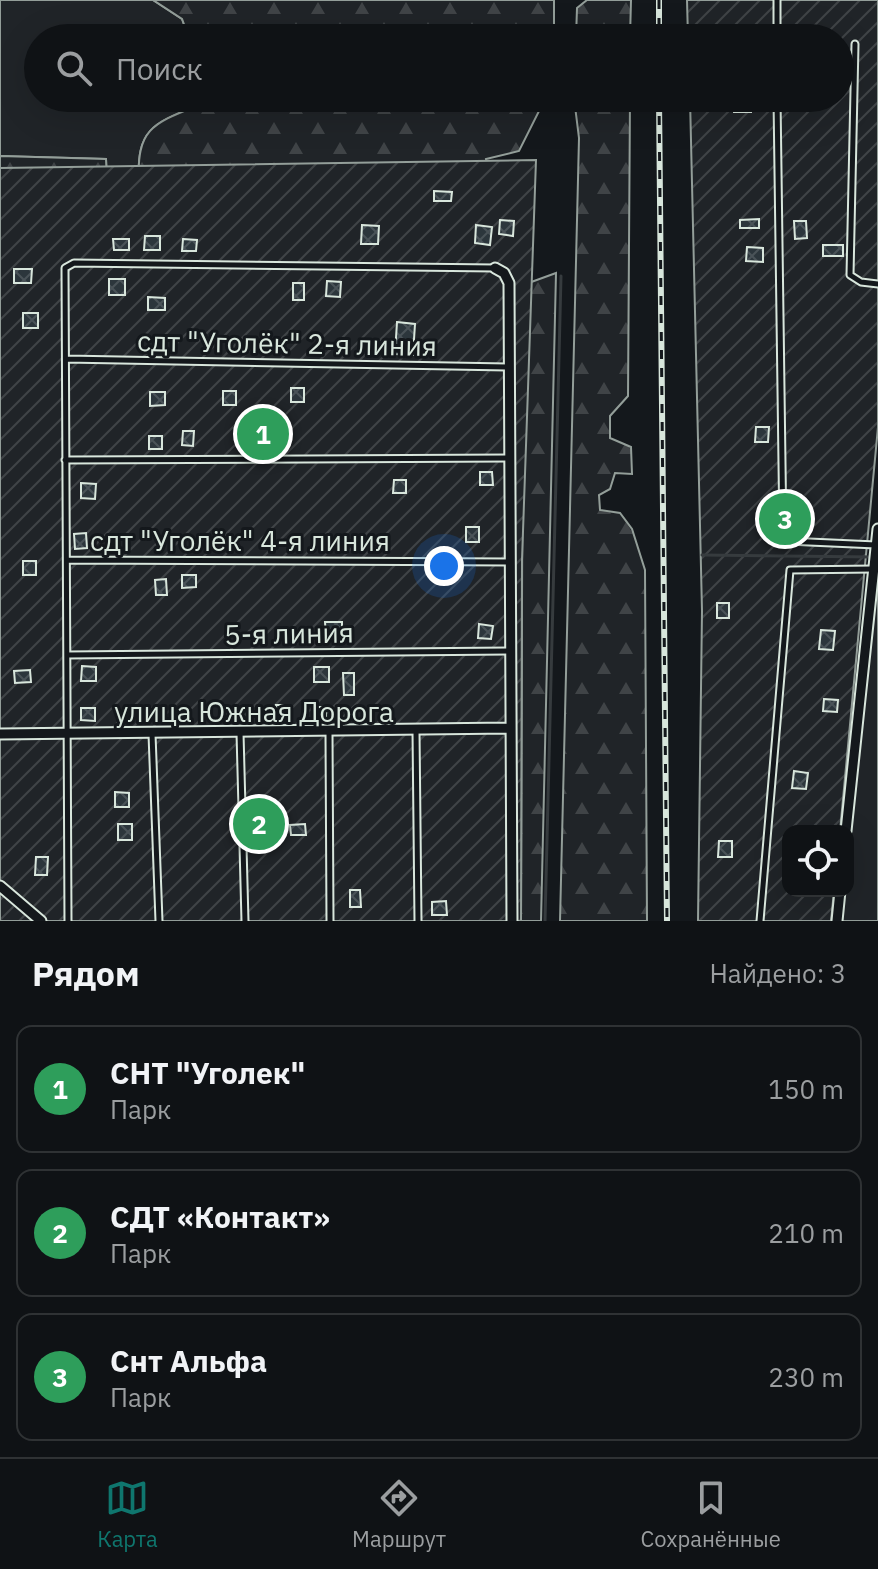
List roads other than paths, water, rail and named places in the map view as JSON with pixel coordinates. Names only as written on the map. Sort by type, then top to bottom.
[{"type":"street","points":[[495,268],[504,273],[509,283],[512,921]]},
{"type":"street","points":[[847,825],[878,529]]},
{"type":"street","name":"улица Южная Дорога","points":[[0,734],[329,733],[509,728]]},
{"type":"street","points":[[0,886],[41,921]]},
{"type":"street","points":[[837,921],[839,897]]},
{"type":"lane","points":[[777,0],[777,24]]},
{"type":"lane","points":[[854,90],[855,44]]},
{"type":"lane","points":[[777,112],[783,536],[787,541],[876,545]]},
{"type":"lane","points":[[854,112],[850,275],[855,280],[878,284]]},
{"type":"lane","points":[[68,921],[65,268],[74,263],[495,268]]},
{"type":"lane","name":"сдт \"Уголёк\" 2-я линия","points":[[66,359],[507,367]]},
{"type":"lane","points":[[65,460],[509,458]]},
{"type":"lane","name":"сдт \"Уголёк\" 4-я линия","points":[[66,560],[510,562]]},
{"type":"lane","points":[[760,921],[790,570],[874,569]]},
{"type":"lane","name":"5-я линия","points":[[67,655],[510,651]]},
{"type":"lane","points":[[416,731],[418,921]]},
{"type":"lane","points":[[240,733],[245,921]]},
{"type":"lane","points":[[329,733],[330,921]]},
{"type":"lane","points":[[152,734],[159,921]]},
{"type":"waterway","points":[[545,921],[561,276]]},
{"type":"waterway","points":[[702,555],[874,557]]},
{"type":"railway","points":[[659,0],[659,24]]},
{"type":"railway","points":[[659,112],[667,921]]},
{"type":"place","name":"СНТ \"Уголек\"","points":[[263,434]]},
{"type":"place","name":"Снт Альфа","points":[[785,519]]},
{"type":"place","name":"СДТ «Контакт»","points":[[259,824]]}]
